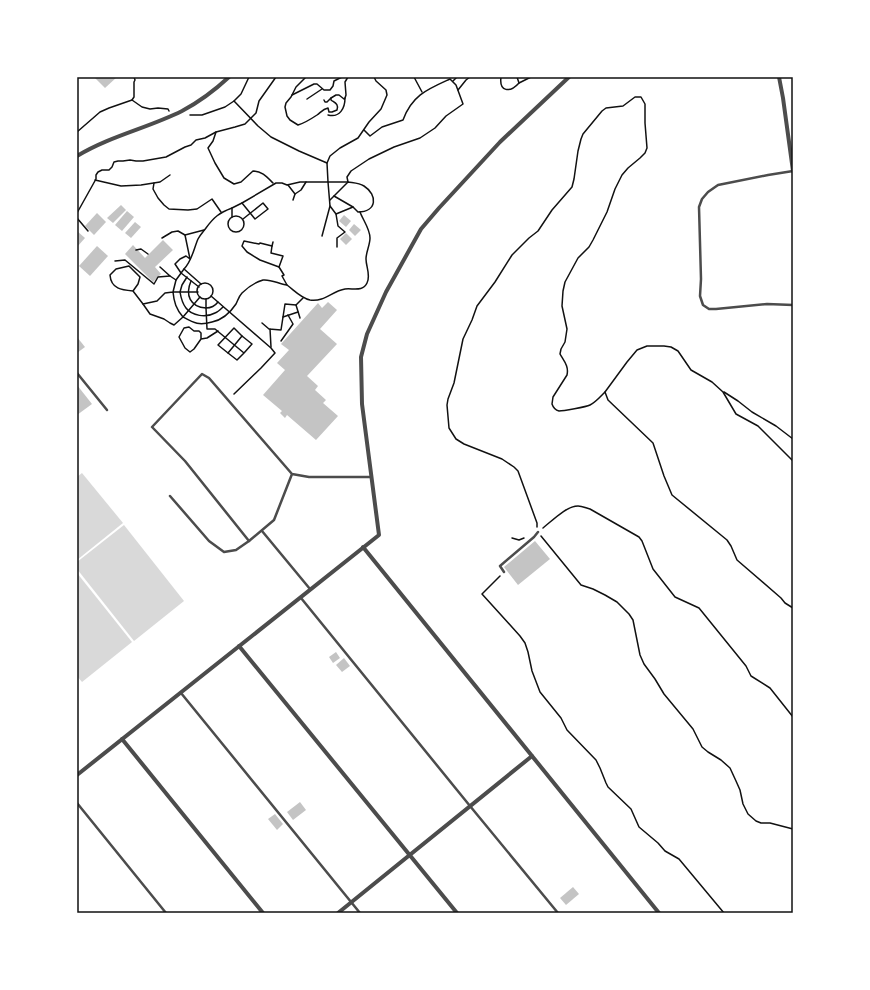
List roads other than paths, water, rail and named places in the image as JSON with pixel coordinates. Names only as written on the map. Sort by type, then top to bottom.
[{"type":"street","points":[[77,156],[118,136],[181,111],[202,99],[229,77]]},
{"type":"street","points":[[77,775],[379,535],[362,404],[361,357],[367,334],[386,292],[421,229],[500,142],[570,77]]},
{"type":"street","points":[[779,77],[784,98],[793,171]]},
{"type":"street","points":[[363,547],[659,913]]},
{"type":"street","points":[[239,646],[458,913]]},
{"type":"street","points":[[122,739],[263,913]]},
{"type":"street","points":[[338,913],[532,756]]},
{"type":"lane","points":[[793,171],[718,185],[708,192],[702,199],[699,207],[700,296],[703,305],[709,309],[716,309],[767,304],[793,305]]},
{"type":"lane","points":[[77,373],[107,410]]},
{"type":"lane","points":[[249,541],[185,461],[152,427],[202,374],[209,378],[292,474],[309,476],[371,477]]},
{"type":"lane","points":[[170,496],[209,541],[224,552],[236,550],[274,520],[292,474]]},
{"type":"lane","points":[[262,531],[310,589]]},
{"type":"lane","points":[[504,572],[500,566],[538,532]]},
{"type":"lane","points":[[300,597],[558,913]]},
{"type":"lane","points":[[181,693],[360,913]]},
{"type":"lane","points":[[77,803],[166,913]]}]
